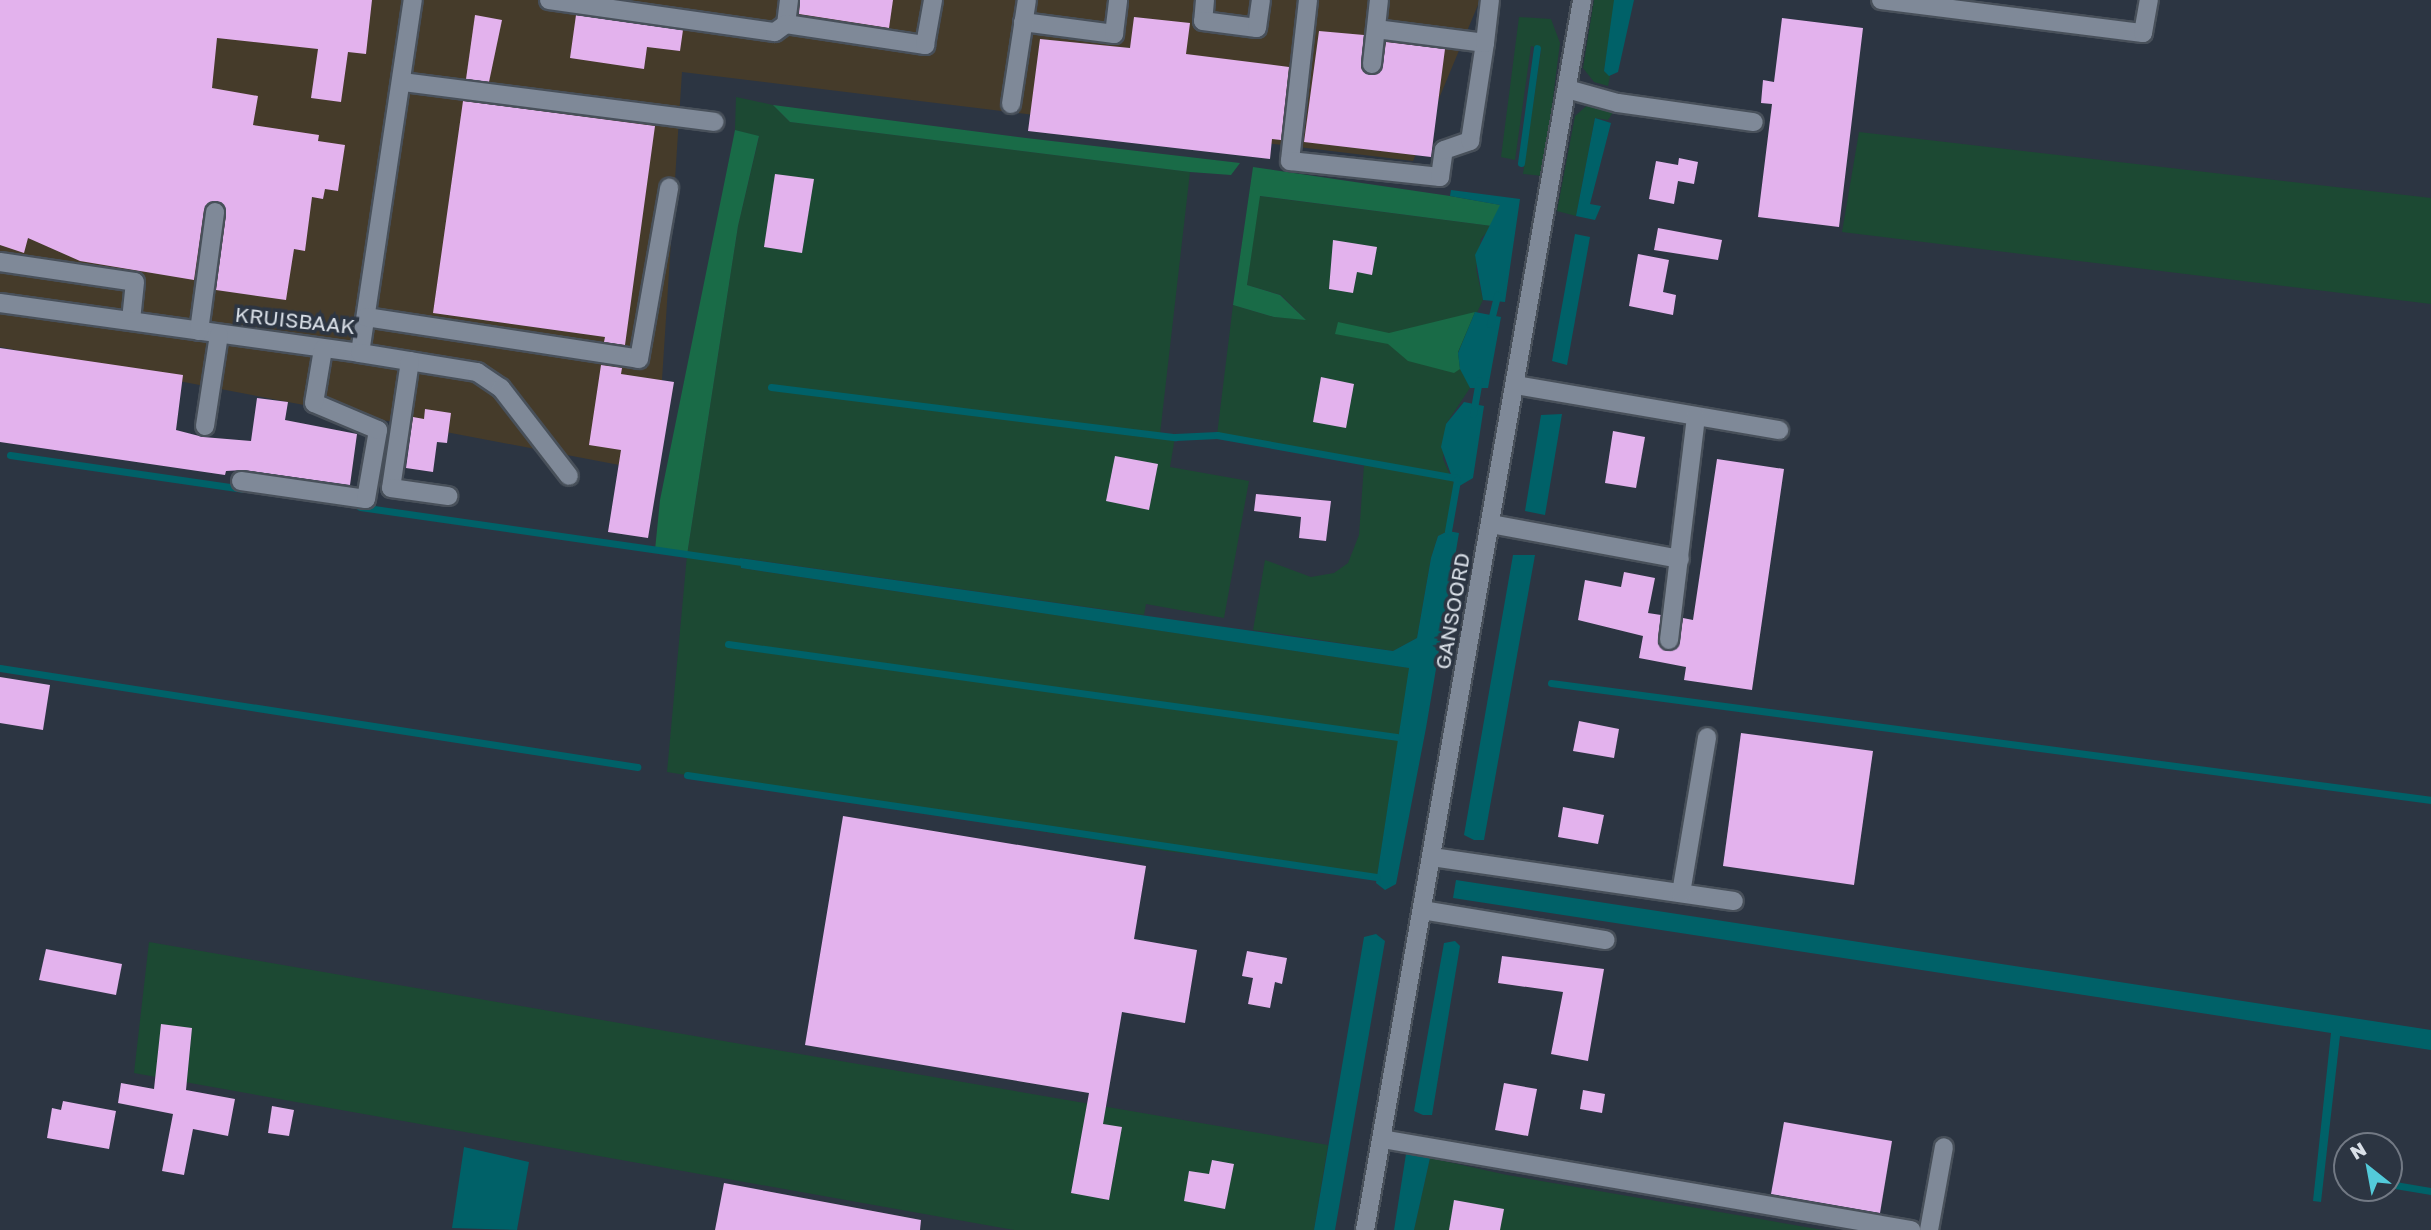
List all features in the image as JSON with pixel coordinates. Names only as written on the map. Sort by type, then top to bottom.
[{"type":"street","name":"KRUISBAAK","points":[[0,303],[131,319],[219,335],[360,354],[414,0]]},
{"type":"street","points":[[549,0],[775,32],[786,24],[925,45],[933,0]]},
{"type":"street","points":[[786,24],[789,0]]},
{"type":"street","points":[[1023,22],[1114,34],[1118,0]]},
{"type":"street","points":[[1205,0],[1202,21],[1257,28],[1261,0]]},
{"type":"street","points":[[1308,0],[1290,161],[1440,177],[1444,150],[1470,141],[1490,0]]},
{"type":"street","points":[[1372,64],[1379,0]]},
{"type":"street","name":"GANSOORD","points":[[1366,1230],[1582,0]]},
{"type":"street","points":[[1881,0],[2143,33],[2149,0]]},
{"type":"street","points":[[1011,104],[1026,1]]},
{"type":"street","points":[[1376,29],[1485,43]]},
{"type":"street","points":[[403,82],[714,121]]},
{"type":"street","points":[[1567,89],[1618,103],[1754,122]]},
{"type":"street","points":[[366,317],[639,359],[669,188]]},
{"type":"street","points":[[199,331],[215,212]]},
{"type":"street","points":[[0,262],[135,282],[131,319]]},
{"type":"street","points":[[205,426],[219,335]]},
{"type":"street","points":[[241,481],[366,499],[378,430],[314,403],[323,349]]},
{"type":"street","points":[[360,354],[477,372],[501,388],[569,476]]},
{"type":"street","points":[[410,361],[391,488],[448,496]]},
{"type":"street","points":[[1515,385],[1696,418],[1779,430]]},
{"type":"street","points":[[1669,640],[1696,418]]},
{"type":"street","points":[[1490,524],[1680,559]]},
{"type":"street","points":[[1681,893],[1707,737]]},
{"type":"street","points":[[1432,857],[1734,901]]},
{"type":"street","points":[[1422,910],[1606,940]]},
{"type":"street","points":[[1382,1139],[1911,1230]]},
{"type":"street","points":[[1929,1230],[1944,1147]]},
{"type":"shaded area","points":[[0,0],[1480,0],[1413,161],[682,72],[656,472],[0,347]]},
{"type":"shaded area","points":[[1594,0],[1615,0],[1604,71],[1610,76],[1608,86],[1594,82],[1583,68]]},
{"type":"shaded area","points":[[1614,0],[1634,0],[1618,72],[1609,76],[1604,71]]},
{"type":"shaded area","points":[[1519,17],[1551,19],[1560,43],[1543,176],[1523,174],[1541,50],[1531,46],[1515,160],[1501,157]]},
{"type":"shaded area","points":[[736,97],[773,105],[790,122],[1190,172],[1160,434],[1175,437],[1170,467],[1249,481],[1224,618],[1146,604],[1144,615],[741,558],[741,568],[1410,668],[1377,877],[1166,851],[667,772],[687,555],[738,226],[759,137],[735,130]]},
{"type":"shaded area","points":[[1591,102],[1616,108],[1608,120],[1595,118],[1576,216],[1557,211],[1575,116]]},
{"type":"shaded area","points":[[773,105],[1240,163],[1231,175],[1190,172],[790,122]]},
{"type":"shaded area","points":[[1595,118],[1611,123],[1590,204],[1601,206],[1595,220],[1576,216]]},
{"type":"shaded area","points":[[735,130],[759,136],[738,226],[687,555],[655,550],[660,500]]},
{"type":"shaded area","points":[[1859,132],[2431,198],[2431,304],[1842,232]]},
{"type":"shaded area","points":[[1253,167],[1501,205],[1492,226],[1260,196],[1247,285],[1280,295],[1306,320],[1274,317],[1233,305]]},
{"type":"shaded area","points":[[1451,190],[1520,199],[1505,302],[1483,300],[1475,255],[1500,205],[1450,196]]},
{"type":"shaded area","points":[[1259,196],[1492,226],[1481,239],[1476,269],[1483,300],[1458,353],[1470,388],[1446,424],[1443,459],[1456,488],[1448,531],[1438,536],[1431,558],[1417,638],[1393,651],[1253,630],[1265,560],[1311,577],[1334,573],[1348,563],[1359,535],[1364,465],[1217,435],[1233,305],[1274,317],[1305,319],[1281,295],[1247,285]]},
{"type":"shaded area","points":[[1575,234],[1590,237],[1567,365],[1552,361]]},
{"type":"shaded area","points":[[1475,312],[1458,352],[1460,369],[1454,373],[1408,361],[1388,344],[1335,334],[1338,322],[1389,333]]},
{"type":"shaded area","points":[[1475,312],[1501,317],[1488,388],[1470,388],[1460,369],[1458,353]]},
{"type":"shaded area","points":[[1464,402],[1484,406],[1473,478],[1456,488],[1441,447],[1446,424]]},
{"type":"shaded area","points":[[1562,414],[1545,515],[1525,511],[1541,415]]},
{"type":"shaded area","points":[[1448,531],[1459,533],[1426,728],[1396,884],[1385,890],[1376,883],[1409,668],[741,568],[740,558],[1393,651],[1417,638],[1431,558],[1438,536]]},
{"type":"shaded area","points":[[1513,555],[1535,555],[1484,840],[1474,840],[1464,835]]},
{"type":"shaded area","points":[[1456,880],[2431,1030],[2431,1050],[2340,1036],[2321,1202],[2313,1201],[2331,1033],[1453,898]]},
{"type":"shaded area","points":[[1376,934],[1385,941],[1335,1230],[1314,1230],[1364,937]]},
{"type":"shaded area","points":[[1455,941],[1460,946],[1432,1115],[1423,1115],[1414,1111],[1444,943]]},
{"type":"shaded area","points":[[149,942],[1328,1145],[1314,1230],[1014,1230],[134,1073]]},
{"type":"shaded area","points":[[464,1147],[529,1162],[517,1230],[452,1228]]},
{"type":"shaded area","points":[[1406,1154],[1430,1158],[1414,1230],[1394,1230]]},
{"type":"shaded area","points":[[1430,1158],[1507,1175],[1823,1230],[1414,1230]]},
{"type":"building","points":[[0,0],[372,0],[366,54],[348,52],[341,102],[311,98],[318,49],[217,38],[212,88],[258,96],[253,125],[319,135],[318,141],[345,145],[338,191],[325,189],[323,199],[312,197],[305,251],[294,249],[286,300],[216,290],[226,214],[217,201],[204,210],[194,280],[80,261],[28,238],[24,253],[0,245]]},
{"type":"building","points":[[800,0],[893,0],[889,28],[799,14]]},
{"type":"building","points":[[475,15],[502,20],[489,82],[466,79]]},
{"type":"building","points":[[576,15],[683,30],[680,51],[647,47],[644,69],[570,58]]},
{"type":"building","points":[[1134,17],[1190,23],[1186,54],[1289,67],[1281,140],[1272,139],[1270,159],[1028,131],[1040,39],[1130,48]]},
{"type":"building","points":[[1782,18],[1863,28],[1839,227],[1758,217],[1772,104],[1761,103],[1763,80],[1774,82]]},
{"type":"building","points":[[1319,31],[1364,35],[1361,68],[1370,75],[1382,70],[1386,42],[1445,49],[1431,157],[1304,142]]},
{"type":"building","points":[[463,101],[655,126],[625,345],[604,342],[605,337],[433,313]]},
{"type":"building","points":[[1679,158],[1698,162],[1694,184],[1678,181],[1674,204],[1649,199],[1656,161],[1678,165]]},
{"type":"building","points":[[775,174],[814,179],[802,253],[764,247]]},
{"type":"building","points":[[1658,228],[1722,240],[1718,260],[1654,250]]},
{"type":"building","points":[[1333,240],[1377,247],[1372,275],[1357,272],[1353,293],[1329,289]]},
{"type":"building","points":[[1638,254],[1669,260],[1663,292],[1676,295],[1673,315],[1629,306]]},
{"type":"building","points":[[0,348],[183,375],[176,430],[203,437],[251,441],[257,398],[288,402],[285,420],[357,434],[350,485],[243,470],[226,471],[225,475],[0,442]]},
{"type":"building","points":[[601,365],[622,368],[621,374],[674,382],[648,538],[608,532],[621,450],[589,445]]},
{"type":"building","points":[[1321,377],[1354,384],[1346,428],[1313,422]]},
{"type":"building","points":[[425,409],[451,413],[447,443],[437,442],[433,472],[406,468],[413,417],[424,419]]},
{"type":"building","points":[[1613,431],[1645,437],[1636,488],[1605,483]]},
{"type":"building","points":[[1115,456],[1158,464],[1149,510],[1106,501]]},
{"type":"building","points":[[1717,459],[1784,469],[1752,690],[1684,680],[1686,667],[1639,658],[1643,636],[1578,620],[1585,580],[1621,587],[1624,572],[1655,578],[1648,613],[1661,615],[1658,644],[1667,651],[1678,647],[1683,618],[1693,620]]},
{"type":"building","points":[[1256,494],[1331,501],[1326,541],[1299,538],[1301,517],[1254,511]]},
{"type":"building","points":[[0,677],[50,685],[43,730],[0,723]]},
{"type":"building","points":[[1579,721],[1619,729],[1614,758],[1573,751]]},
{"type":"building","points":[[1741,733],[1873,751],[1854,885],[1723,866]]},
{"type":"building","points":[[1563,807],[1604,815],[1598,844],[1558,837]]},
{"type":"building","points":[[843,816],[1146,866],[1134,939],[1197,950],[1185,1023],[1122,1012],[1103,1124],[1122,1127],[1109,1200],[1071,1193],[1089,1093],[805,1045]]},
{"type":"building","points":[[46,949],[122,964],[116,995],[39,980]]},
{"type":"building","points":[[1247,951],[1287,958],[1282,984],[1275,982],[1270,1008],[1248,1004],[1253,978],[1242,976]]},
{"type":"building","points":[[1502,956],[1604,969],[1588,1061],[1551,1054],[1563,992],[1498,983]]},
{"type":"building","points":[[161,1024],[192,1028],[186,1090],[235,1099],[228,1136],[193,1129],[184,1175],[162,1171],[173,1114],[118,1103],[121,1083],[154,1089]]},
{"type":"building","points":[[1504,1083],[1537,1089],[1528,1136],[1495,1130]]},
{"type":"building","points":[[1583,1090],[1605,1094],[1602,1113],[1580,1109]]},
{"type":"building","points":[[63,1101],[116,1111],[109,1149],[47,1138],[52,1108],[61,1110]]},
{"type":"building","points":[[272,1106],[294,1110],[289,1136],[268,1133]]},
{"type":"building","points":[[1784,1122],[1892,1141],[1880,1213],[1771,1194]]},
{"type":"building","points":[[1212,1160],[1234,1164],[1225,1209],[1184,1201],[1189,1171],[1209,1174]]},
{"type":"building","points":[[724,1183],[921,1220],[920,1230],[715,1230]]},
{"type":"building","points":[[1454,1200],[1504,1209],[1500,1230],[1449,1230]]},
{"type":"waterway","points":[[1521,163],[1537,48]]},
{"type":"waterway","points":[[1490,324],[1497,295]]},
{"type":"waterway","points":[[1473,414],[1479,381]]},
{"type":"waterway","points":[[771,387],[1175,437],[1217,435],[1456,478]]},
{"type":"waterway","points":[[10,455],[244,489]]},
{"type":"waterway","points":[[1448,531],[1457,480]]},
{"type":"waterway","points":[[360,507],[740,562]]},
{"type":"waterway","points":[[728,644],[1397,737]]},
{"type":"waterway","points":[[0,668],[637,767]]},
{"type":"waterway","points":[[1551,683],[2431,800]]},
{"type":"waterway","points":[[687,775],[1377,877]]},
{"type":"waterway","points":[[2403,1186],[2431,1191]]}]
